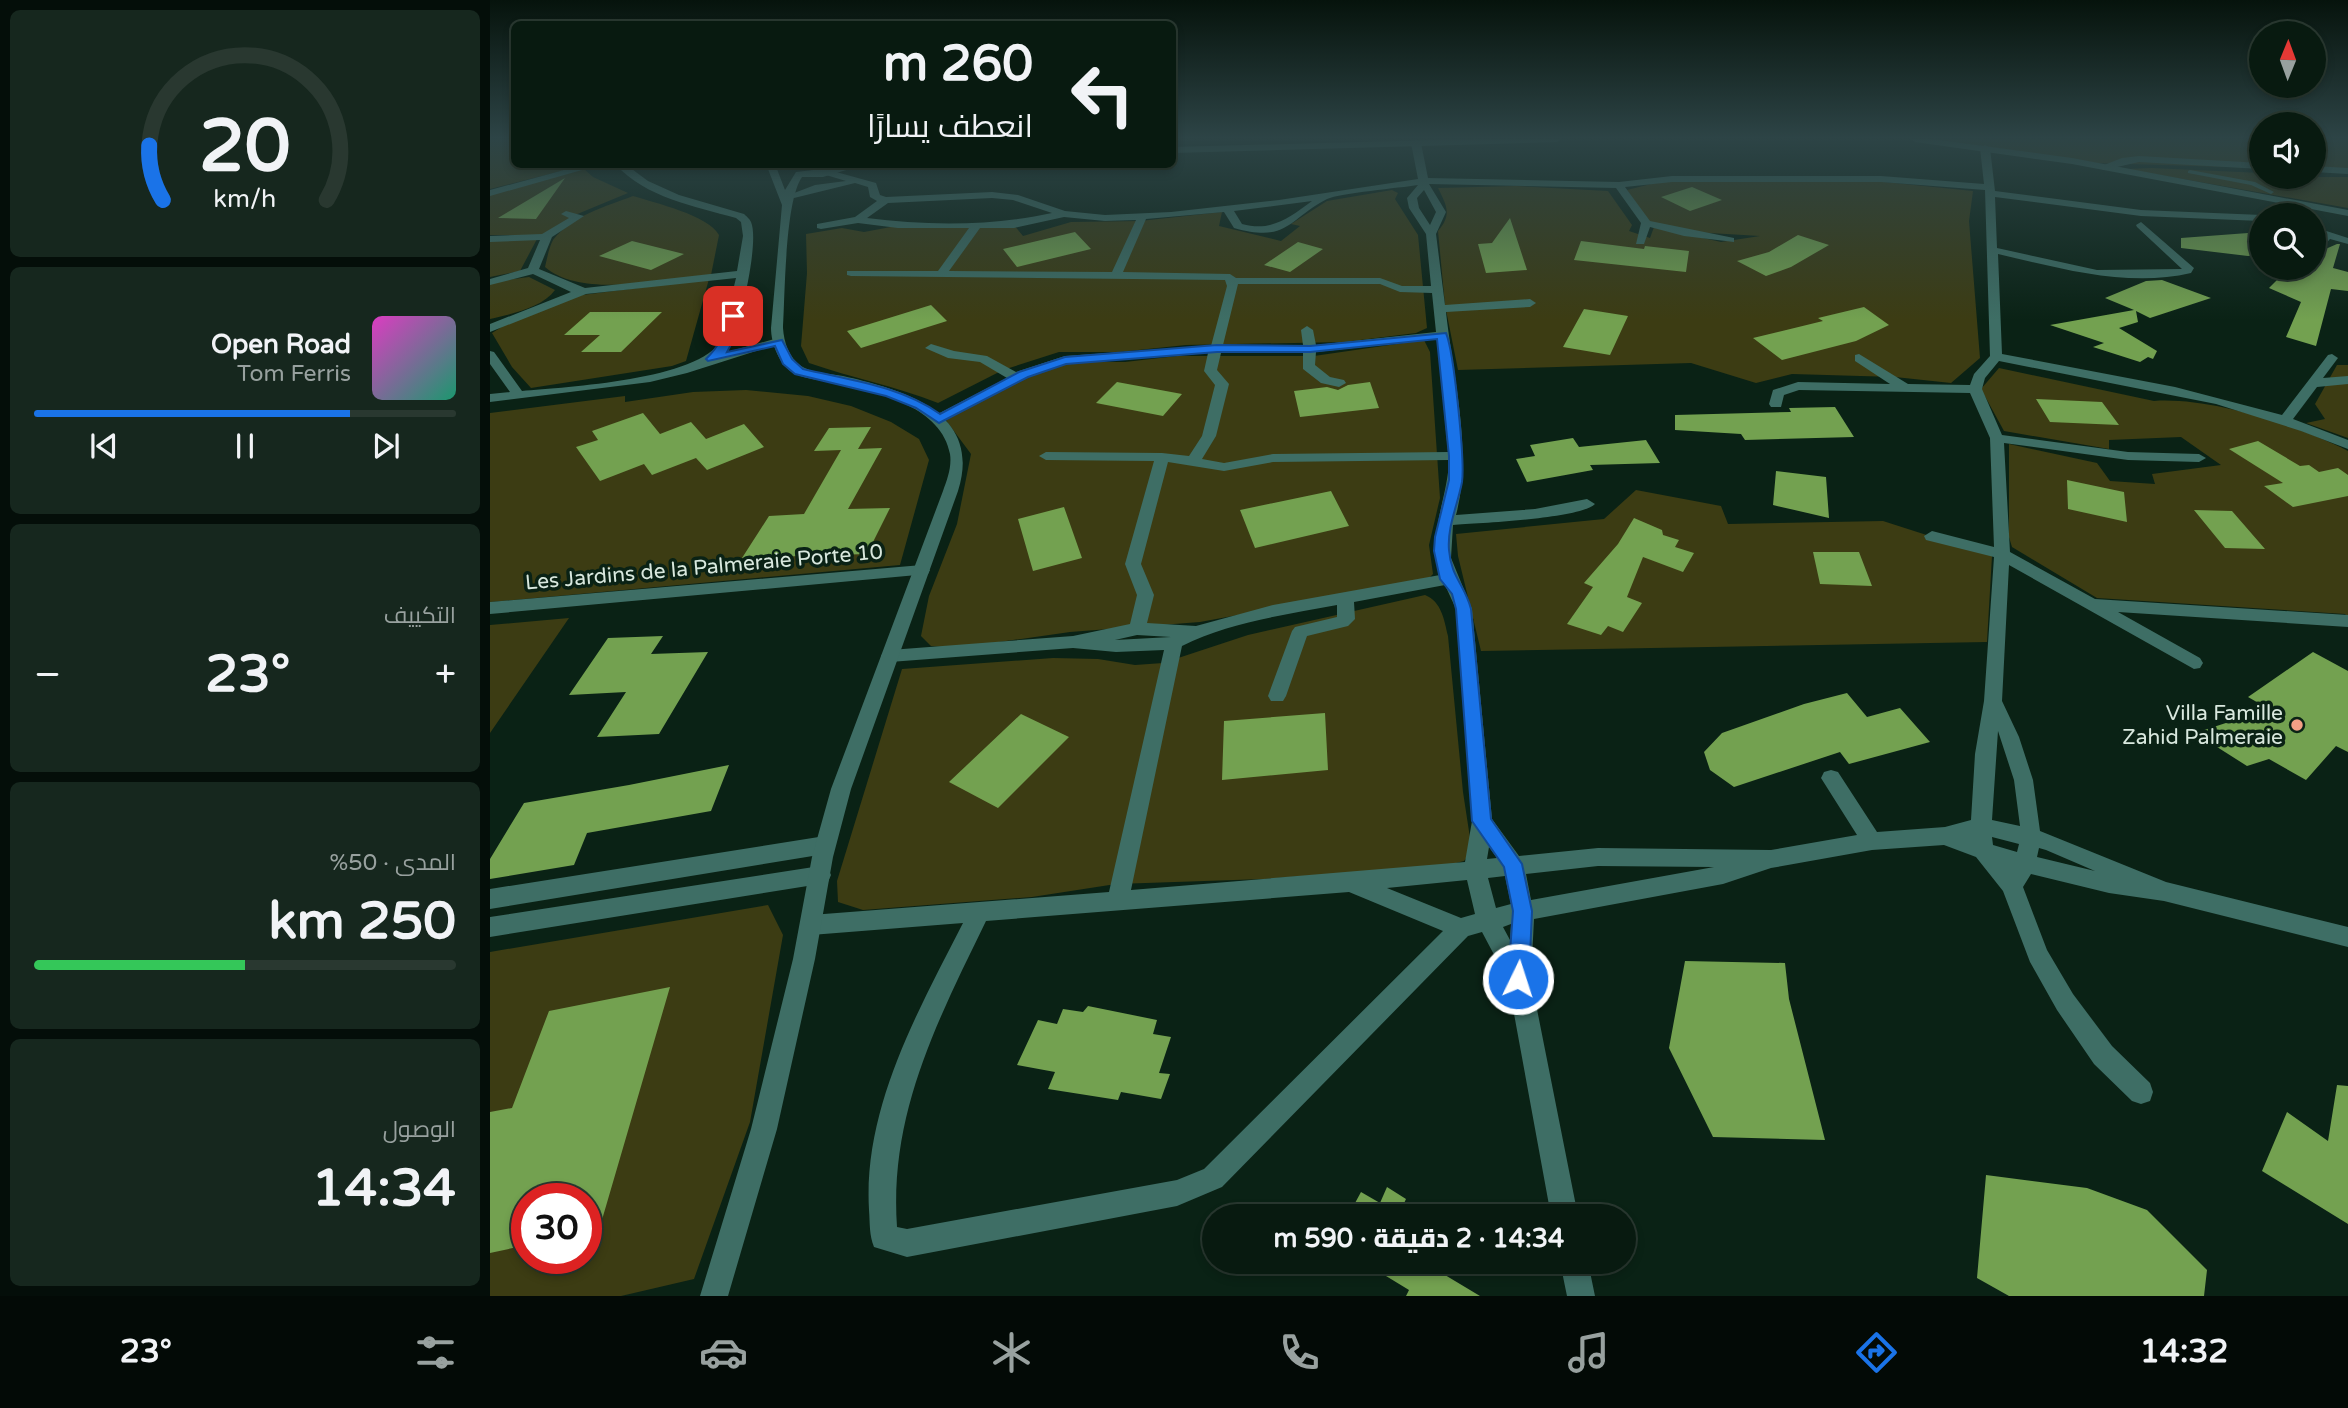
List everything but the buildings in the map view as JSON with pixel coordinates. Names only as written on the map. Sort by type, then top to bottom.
[{"type":"street","points":[[690,199],[740,216],[746,221],[748,236],[729,337],[722,352],[712,359]]},
{"type":"street","points":[[714,1296],[735,1237],[774,1097],[811,925],[825,845],[871,703],[953,481],[958,455],[953,438],[939,419],[920,406],[890,393],[799,371],[788,361],[778,342],[790,199]]},
{"type":"street","points":[[858,220],[886,200],[897,199]]},
{"type":"street","points":[[1021,199],[1064,214],[1105,218],[1142,217],[1297,199]]},
{"type":"street","points":[[1227,208],[1238,226],[1273,231],[1321,199]]},
{"type":"street","points":[[1412,199],[1414,208],[1432,234]]},
{"type":"street","points":[[1436,199],[1441,212],[1432,234],[1456,456],[1455,480],[1442,537],[1442,551],[1447,579],[1459,592],[1464,609],[1482,821],[1475,868],[1488,921],[1518,979]]},
{"type":"street","points":[[1629,199],[1646,223],[1684,233],[1730,240]]},
{"type":"street","points":[[1989,199],[1996,357],[1979,377],[1975,389],[1997,439],[2001,554],[1993,701],[1985,754],[1981,826],[1983,851],[2012,886],[2038,955],[2065,1002],[2103,1055],[2141,1092]]},
{"type":"street","points":[[2054,199],[2141,212],[2249,217]]},
{"type":"street","points":[[2281,199],[2348,213]]},
{"type":"street","points":[[490,239],[547,236],[579,216],[566,214]]},
{"type":"street","points":[[821,226],[858,220],[898,225],[1014,225],[1064,214]]},
{"type":"street","points":[[1116,275],[1142,217]]},
{"type":"street","points":[[1640,242],[1646,223]]},
{"type":"street","points":[[1992,250],[2097,273],[2170,274],[2188,271],[2188,268],[2140,225]]},
{"type":"street","points":[[941,274],[976,226]]},
{"type":"street","points":[[2328,235],[2348,241]]},
{"type":"street","points":[[490,282],[533,270],[547,236]]},
{"type":"street","points":[[533,270],[576,290],[585,291],[741,274]]},
{"type":"street","points":[[851,273],[1218,275],[1230,277],[1233,281],[1380,281],[1406,290],[1437,290]]},
{"type":"street","points":[[1192,461],[1205,450],[1208,443],[1222,384],[1210,371],[1233,281]]},
{"type":"street","points":[[490,328],[585,291]]},
{"type":"street","points":[[1439,309],[1530,303]]},
{"type":"street","points":[[1307,330],[1310,349],[1308,366],[1326,380],[1339,383]]},
{"type":"street","points":[[939,419],[1017,378],[1045,365],[1065,360],[1217,349],[1310,349],[1442,335]]},
{"type":"street","points":[[490,398],[625,382],[675,372],[712,359],[778,342]]},
{"type":"street","points":[[931,348],[952,355],[983,359],[1017,378]]},
{"type":"street","points":[[490,355],[519,394]]},
{"type":"street","points":[[1996,357],[2189,394],[2285,420],[2348,445]]},
{"type":"street","points":[[1859,358],[1904,387]]},
{"type":"street","points":[[2285,420],[2332,358]]},
{"type":"street","points":[[2313,383],[2348,380]]},
{"type":"street","points":[[1776,404],[1779,393],[1798,386],[1975,389]]},
{"type":"street","points":[[1997,439],[2128,456],[2199,458]]},
{"type":"street","points":[[1046,456],[1162,457],[1224,467],[1273,458],[1456,456]]},
{"type":"street","points":[[1137,629],[1144,607],[1145,591],[1135,575],[1133,564],[1162,457]]},
{"type":"street","points":[[1447,521],[1535,514],[1587,503]]},
{"type":"street","points":[[1933,536],[2001,554],[2194,663]]},
{"type":"street","name":"Les Jardins de la Palmeraie Porte 10","points":[[490,608],[922,570]]},
{"type":"street","points":[[1073,642],[1115,646],[1174,643],[1196,632],[1273,611],[1447,579]]},
{"type":"street","points":[[1277,696],[1298,635],[1301,631],[1346,619],[1345,597]]},
{"type":"street","points":[[2092,605],[2348,621]]},
{"type":"street","points":[[890,656],[1073,642],[1137,629],[1164,628],[1196,632]]},
{"type":"street","points":[[1118,900],[1174,643]]},
{"type":"street","points":[[1993,701],[2010,732],[2031,820],[2025,862],[2012,886]]},
{"type":"street","points":[[1831,778],[1872,841]]},
{"type":"street","points":[[1482,821],[1513,864],[1522,911],[1518,979],[1563,1204]]},
{"type":"street","points":[[979,913],[931,1007],[901,1084],[883,1166],[881,1214],[884,1237],[907,1244],[1177,1193],[1213,1178],[1461,928],[1522,911],[1723,875],[1771,859],[1872,841],[1945,836],[1981,826],[2030,835],[2089,857],[2165,891]]},
{"type":"street","points":[[1945,836],[1983,851],[2109,884],[2165,891],[2348,937]]},
{"type":"street","points":[[490,899],[825,845]]},
{"type":"street","points":[[811,925],[1348,883],[1598,857],[1771,859]]},
{"type":"street","points":[[490,927],[820,875]]},
{"type":"street","points":[[1348,883],[1461,928]]},
{"type":"street","points":[[1576,1274],[1581,1296]]},
{"type":"shaded area","points":[[490,199],[612,199],[575,215],[546,235],[490,235]]},
{"type":"shaded area","points":[[624,199],[644,199],[704,221],[719,235],[711,275],[648,283],[602,285],[561,277],[545,267],[553,240],[569,224]]},
{"type":"shaded area","points":[[1395,199],[1418,235],[1427,328],[1416,333],[1344,342],[1186,345],[1119,352],[1059,352],[1003,370],[938,403],[809,363],[801,346],[807,273],[806,234],[842,228],[864,232],[896,226],[1014,225],[1023,236],[1071,222],[1140,221],[1222,212],[1219,226],[1281,241],[1300,226],[1291,224],[1327,201]]},
{"type":"shaded area","points":[[1444,199],[1614,199],[1632,225],[1629,231],[1650,238],[1654,227],[1721,242],[1760,236],[1693,232],[1650,223],[1634,199],[1972,199],[1969,221],[1980,358],[1951,383],[1895,377],[1792,374],[1756,383],[1691,363],[1458,370],[1445,305],[1438,231],[1447,215]]},
{"type":"shaded area","points":[[2300,199],[2348,199],[2348,208]]},
{"type":"shaded area","points":[[537,239],[520,271],[490,277],[490,240]]},
{"type":"shaded area","points":[[529,277],[555,290],[534,306],[490,319],[490,282]]},
{"type":"shaded area","points":[[709,279],[686,361],[672,366],[531,388],[512,367],[492,333],[513,320],[582,295]]},
{"type":"shaded area","points":[[1424,340],[1430,352],[1440,498],[1429,545],[1433,574],[1427,580],[1200,622],[1070,632],[957,648],[931,646],[921,636],[929,596],[957,524],[971,454],[945,419],[1026,376],[1065,362],[1125,362],[1177,356],[1314,356]]},
{"type":"shaded area","points":[[2337,365],[2348,365],[2348,438],[2306,423],[2325,419],[2315,404]]},
{"type":"shaded area","points":[[1999,368],[2154,401],[2201,403],[2227,408],[2279,423],[2348,451],[2348,617],[2345,614],[2097,598],[2012,547],[2009,537],[2009,444],[2097,463],[2110,481],[2155,484],[2152,474],[2221,465],[2181,437],[2109,440],[2109,449],[2004,431],[1981,389]]},
{"type":"shaded area","points":[[746,390],[808,396],[851,406],[891,422],[919,439],[929,460],[900,565],[490,602],[490,413],[625,396],[625,402],[693,392]]},
{"type":"shaded area","points":[[1636,490],[1721,506],[1728,524],[1883,521],[1992,556],[1987,642],[1481,651],[1458,556],[1456,534],[1604,519]]},
{"type":"shaded area","points":[[1425,595],[1439,607],[1448,636],[1463,792],[1472,851],[1464,861],[1444,866],[1264,879],[1116,884],[1032,897],[863,910],[838,902],[837,881],[902,669],[1053,658],[1098,659],[1135,665],[1163,663],[1248,635]]},
{"type":"shaded area","points":[[569,618],[490,733],[490,625]]},
{"type":"shaded area","points":[[768,905],[783,935],[750,1122],[694,1279],[621,1296],[490,1296],[490,952]]},
{"type":"place","name":"Villa Famille Zahid Palmeraie","points":[[2297,725]]},
{"type":"route","points":[[733,316],[729,337],[722,352],[712,359],[778,342],[788,361],[799,371],[890,393],[920,406],[939,419],[1023,374],[1065,360],[1217,349],[1330,348],[1442,335],[1456,456],[1453,498],[1442,537],[1442,551],[1447,579],[1459,592],[1464,609],[1482,821],[1513,864],[1522,911],[1518,979]]}]
